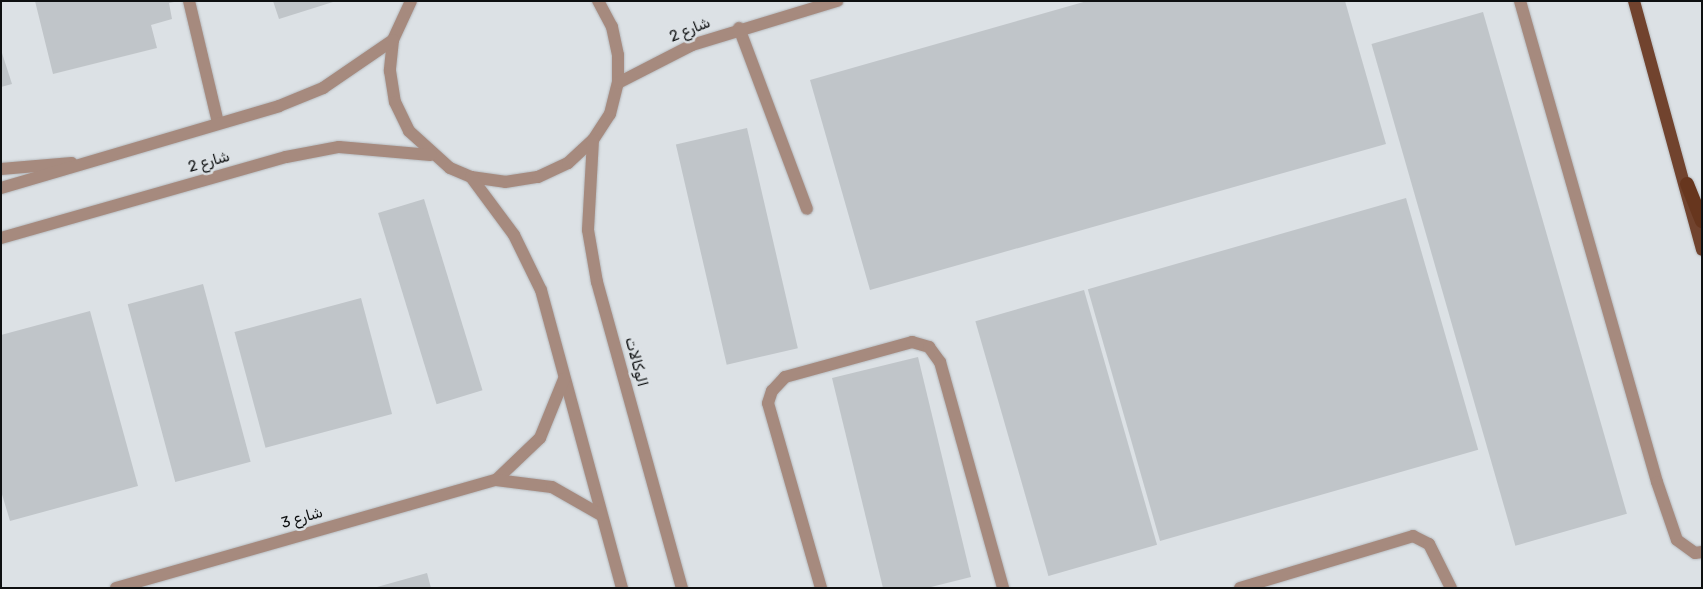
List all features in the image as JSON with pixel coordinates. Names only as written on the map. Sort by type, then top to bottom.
[{"type":"highway","points":[[1687,184],[1702,220]]},
{"type":"main road","points":[[1634,1],[1687,184],[1702,250]]},
{"type":"street","points":[[189,1],[218,123]]},
{"type":"street","points":[[411,1],[393,40],[390,71],[395,102],[409,131],[431,155],[471,177],[505,182],[538,177],[568,163],[593,140],[610,114],[618,83],[618,55],[612,27],[598,1]]},
{"type":"street","name":"شارع 2","points":[[618,83],[692,45],[739,28],[837,1]]},
{"type":"street","points":[[1520,1],[1657,482],[1677,540],[1702,552]]},
{"type":"street","points":[[739,28],[807,208]]},
{"type":"street","points":[[1,188],[101,160],[323,88],[393,40]]},
{"type":"street","name":"الوكالات","points":[[593,140],[588,230],[597,282],[682,588]]},
{"type":"street","name":"شارع 2","points":[[1,238],[295,155],[339,147],[431,155]]},
{"type":"street","points":[[1,169],[101,160]]},
{"type":"street","points":[[471,177],[514,235],[541,290],[622,588]]},
{"type":"street","points":[[821,588],[768,403],[772,391],[785,377],[912,342],[929,347],[940,362],[1003,588]]},
{"type":"street","name":"شارع 3","points":[[496,480],[540,438],[564,379]]},
{"type":"street","name":"شارع 3","points":[[116,588],[496,480],[552,487],[601,515]]},
{"type":"street","points":[[1240,588],[1413,536],[1429,544],[1451,588]]},
{"type":"building","points":[[35,1],[174,2],[169,3],[172,19],[151,25],[157,48],[53,74]]},
{"type":"building","points":[[273,1],[333,1],[333,2],[279,19]]},
{"type":"building","points":[[1087,1],[1345,1],[1386,144],[870,290],[810,80]]},
{"type":"building","points":[[1483,12],[1627,514],[1515,546],[1371,44]]},
{"type":"building","points":[[1,50],[12,84],[1,87]]},
{"type":"building","points":[[747,128],[798,348],[727,365],[676,144]]},
{"type":"building","points":[[1406,198],[1478,450],[1160,541],[1088,289]]},
{"type":"building","points":[[424,199],[482,390],[437,404],[378,213]]},
{"type":"building","points":[[203,284],[251,462],[175,482],[128,304]]},
{"type":"building","points":[[1084,290],[1157,545],[1048,576],[975,321]]},
{"type":"building","points":[[361,298],[392,414],[266,448],[234,332]]},
{"type":"building","points":[[90,311],[138,486],[10,521],[1,491],[1,335]]},
{"type":"building","points":[[918,357],[971,577],[927,588],[883,588],[832,378]]},
{"type":"building","points":[[427,573],[431,588],[377,588],[377,587]]}]
